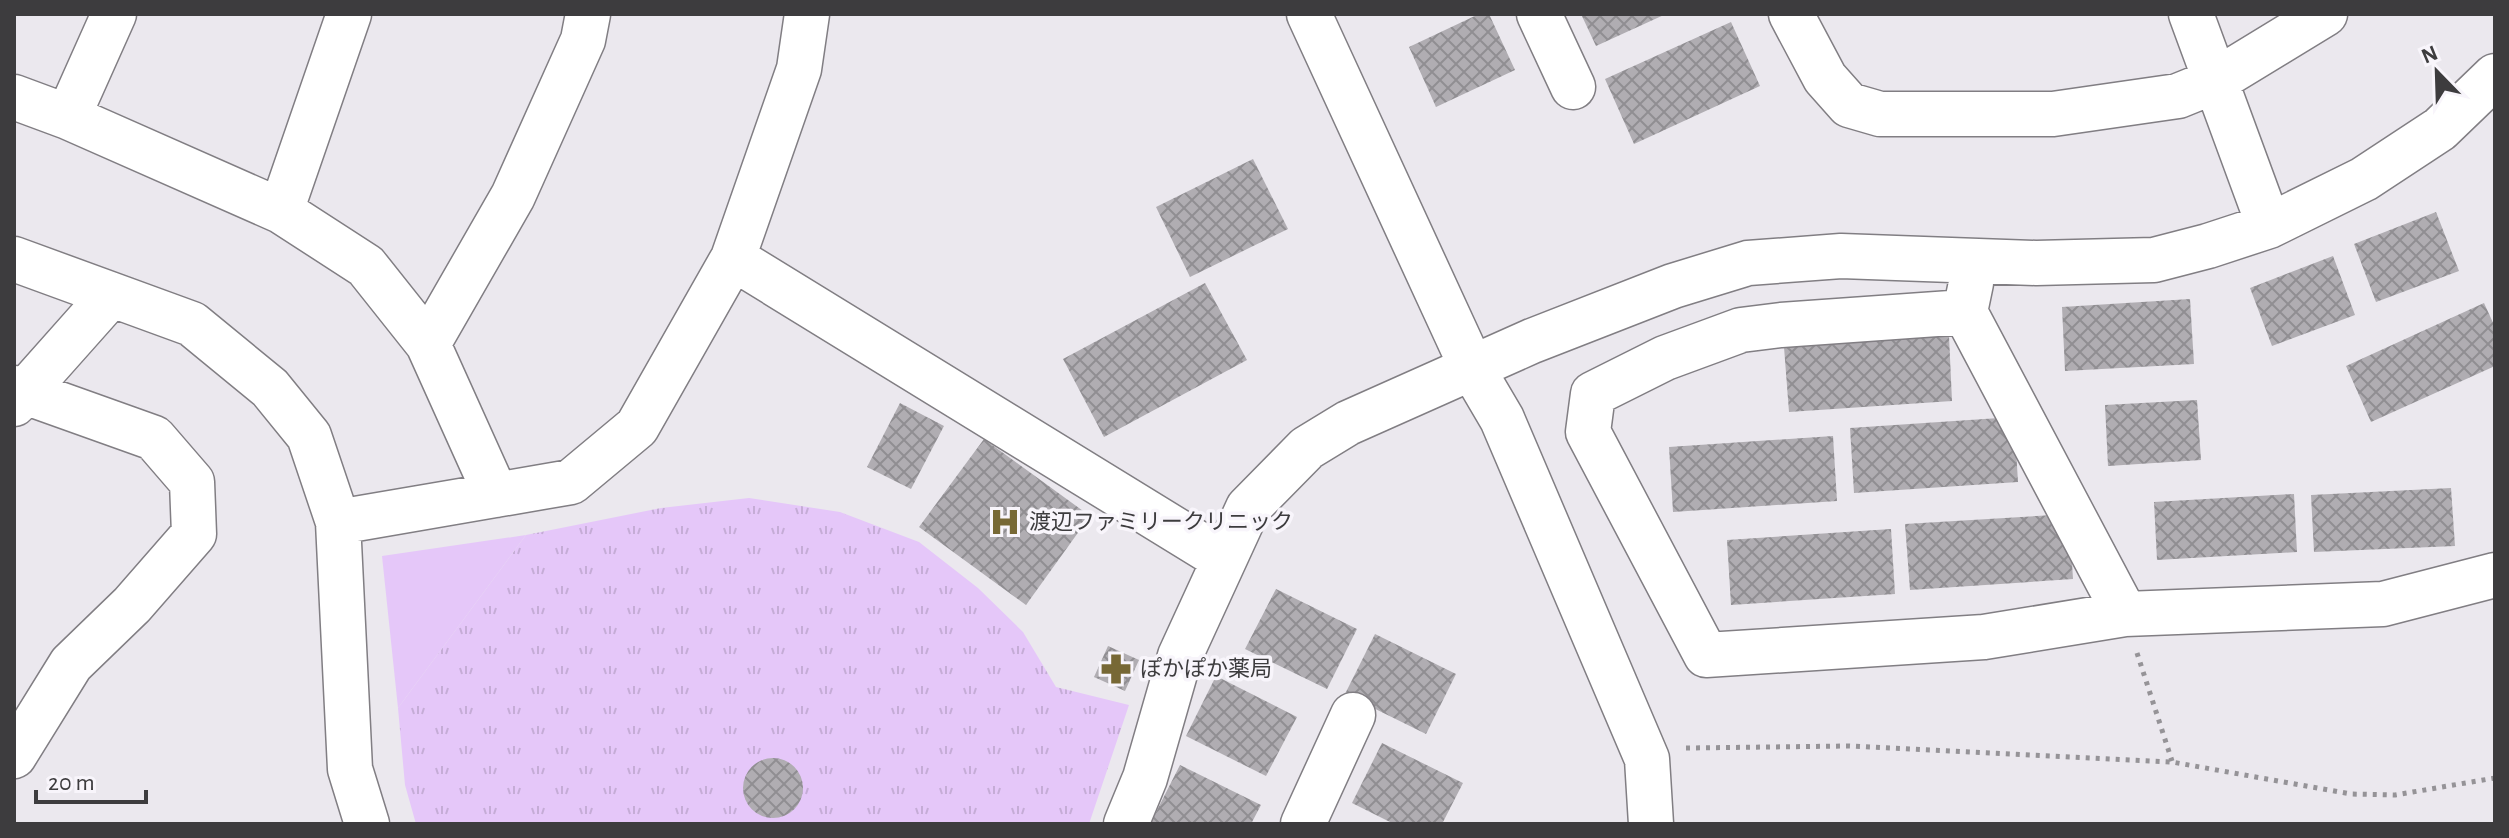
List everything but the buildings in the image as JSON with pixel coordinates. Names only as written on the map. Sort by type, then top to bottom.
[{"type":"street","points":[[68,117],[114,14]]},
{"type":"street","points":[[281,211],[349,14]]},
{"type":"street","points":[[428,344],[513,196],[583,40],[588,14]]},
{"type":"street","points":[[338,522],[571,482],[637,427],[733,258],[799,69],[807,14]]},
{"type":"street","points":[[1309,14],[1472,368],[1502,419],[1647,759],[1651,824]]},
{"type":"street","points":[[1539,14],[1573,87]]},
{"type":"street","points":[[1791,14],[1825,78],[1849,105],[1880,114],[2053,114],[2178,96],[2215,81],[2325,14]]},
{"type":"street","points":[[2191,14],[2269,226]]},
{"type":"street","points":[[1126,824],[1145,778],[1180,656],[1248,508],[1307,448],[1348,423],[1532,341],[1673,286],[1748,263],[1841,256],[2036,263],[2154,260],[2208,246],[2269,226],[2364,179],[2440,129],[2495,76]]},
{"type":"street","points":[[14,97],[68,117],[281,211],[366,266],[428,344],[496,495]]},
{"type":"street","points":[[733,258],[1223,559]]},
{"type":"street","points":[[14,259],[192,324],[270,388],[309,436],[338,522],[350,769],[367,824]]},
{"type":"street","points":[[1975,261],[1965,312],[2125,614]]},
{"type":"street","points":[[14,756],[71,664],[132,605],[194,534],[192,482],[154,438],[17,395],[111,295]]},
{"type":"street","points":[[1965,312],[1741,330],[1665,358],[1593,394],[1588,432],[1706,655],[1984,637],[2125,614],[2383,604],[2495,575]]},
{"type":"street","points":[[1303,824],[1353,715]]},
{"type":"path","points":[[2125,614],[2172,762]]},
{"type":"path","points":[[1647,759],[1680,748],[1849,746],[2172,762],[2351,794],[2395,795],[2495,778]]},
{"type":"green space","points":[[749,498],[840,512],[919,542],[978,588],[1023,632],[1056,687],[1129,705],[1089,824],[416,824],[405,785],[398,708],[526,535],[661,508]]},
{"type":"green space","points":[[526,535],[398,708],[382,556]]},
{"type":"place","name":"渡辺ファミリークリニック","points":[[1005,522]]},
{"type":"place","name":"ぽかぽか薬局","points":[[1116,669]]}]
